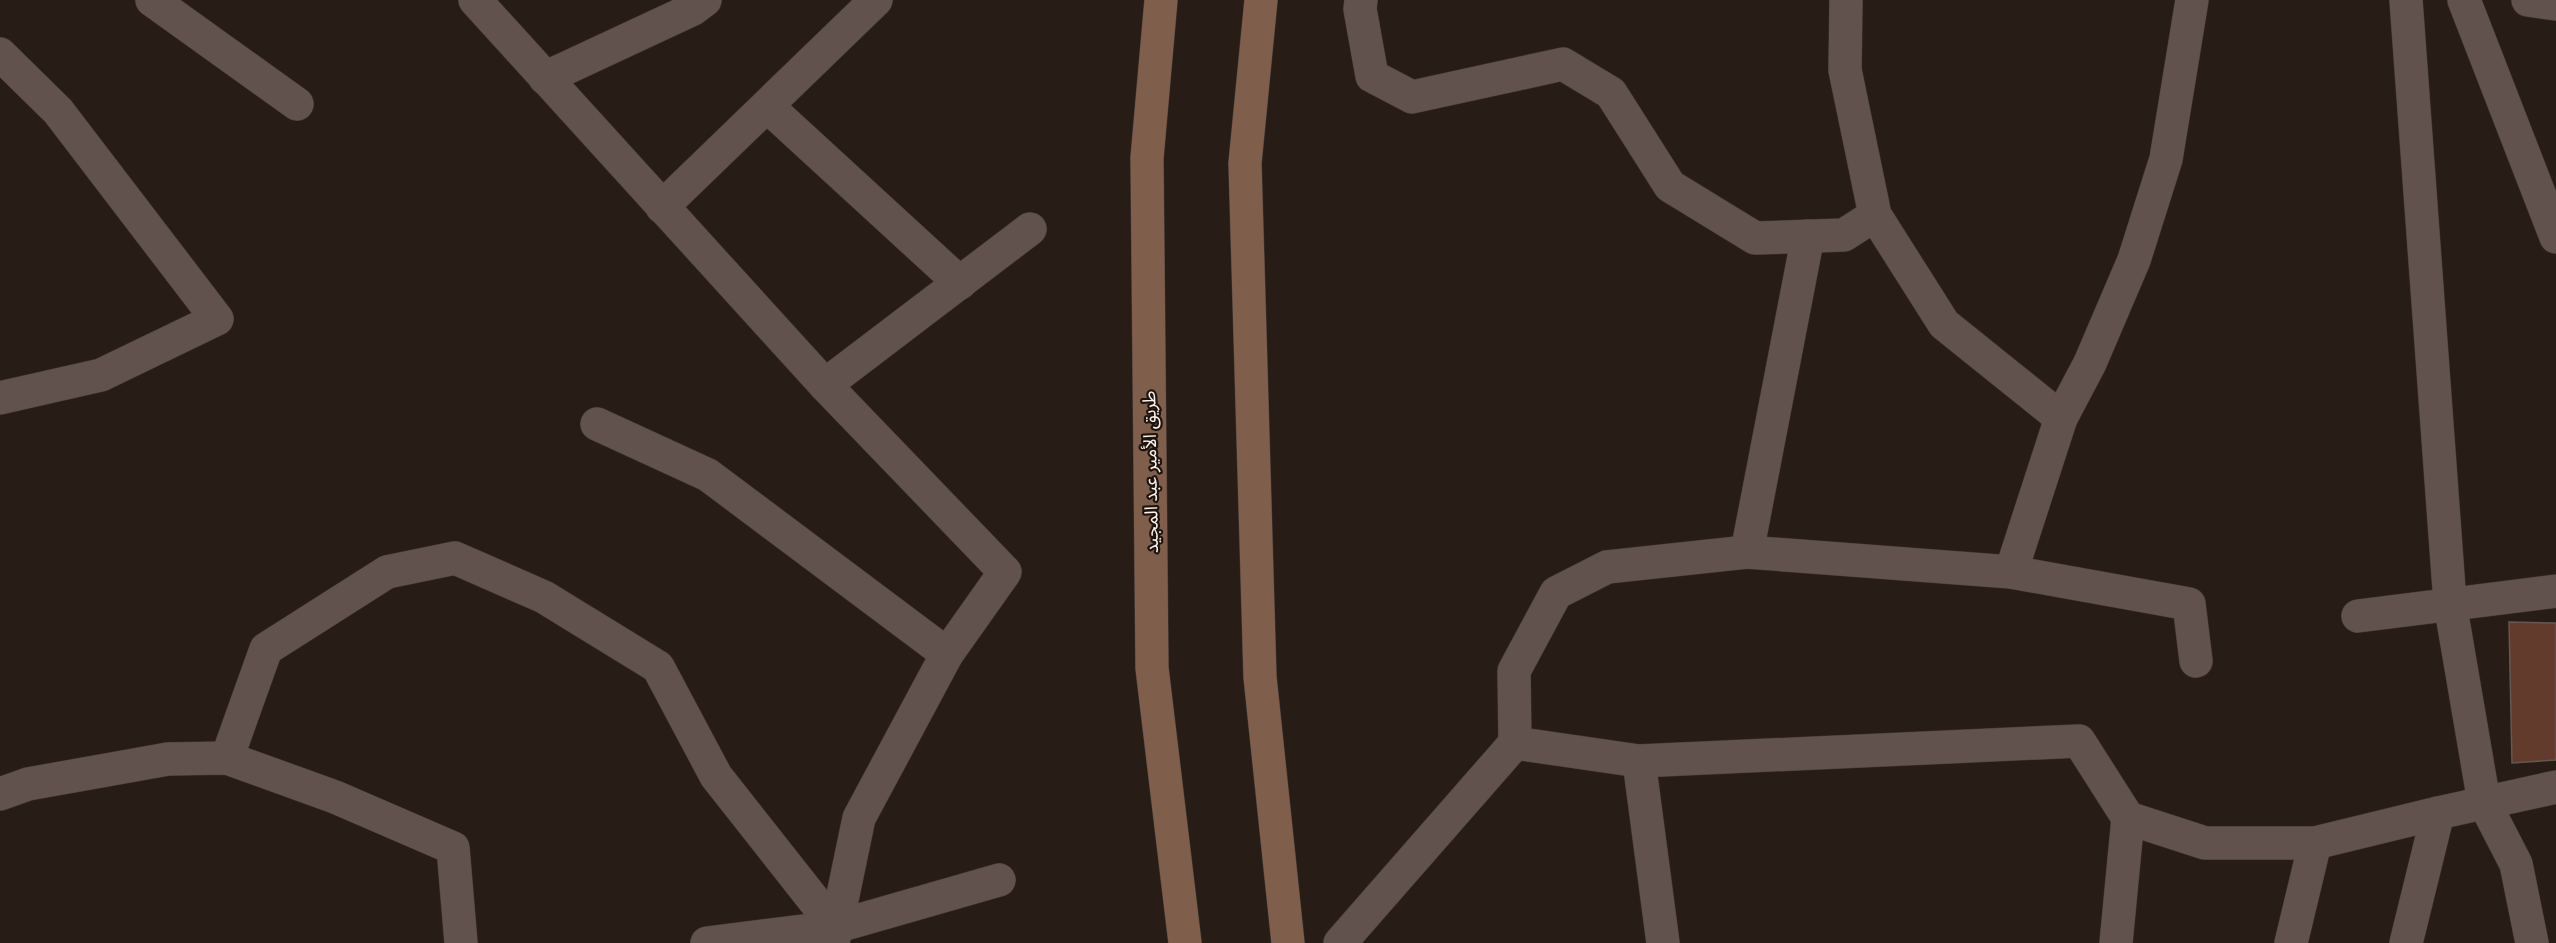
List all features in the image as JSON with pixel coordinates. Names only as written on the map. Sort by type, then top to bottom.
[{"type":"main road","name":"طريق الأمير عبد المجيد","points":[[1161,0],[1147,158],[1152,668],[1185,943]]},
{"type":"main road","points":[[1261,0],[1245,164],[1260,677],[1288,943]]},
{"type":"street","points":[[152,0],[297,104]]},
{"type":"street","points":[[475,0],[825,385],[1005,572],[946,654],[859,818],[834,935]]},
{"type":"street","points":[[662,207],[876,0]]},
{"type":"street","points":[[1361,0],[1360,9],[1372,76],[1412,97],[1563,64],[1611,93],[1670,186],[1755,238],[1844,235],[1875,215]]},
{"type":"street","points":[[1846,0],[1845,70],[1875,215],[1944,324],[2061,418]]},
{"type":"street","points":[[2011,572],[2061,418],[2090,363],[2134,260],[2166,159],[2192,0]]},
{"type":"street","points":[[2406,0],[2450,603],[2484,802],[2516,864],[2532,943]]},
{"type":"street","points":[[2464,0],[2556,237]]},
{"type":"street","points":[[2528,0],[2556,4]]},
{"type":"street","points":[[545,78],[695,3]]},
{"type":"street","points":[[0,54],[58,111],[217,319],[101,375],[0,398]]},
{"type":"street","points":[[767,106],[960,283]]},
{"type":"street","points":[[825,385],[1030,230]]},
{"type":"street","points":[[1747,552],[1808,236]]},
{"type":"street","points":[[597,424],[708,475],[946,654]]},
{"type":"street","points":[[1340,943],[1515,743],[1514,671],[1556,593],[1607,567],[1747,552],[2011,572],[2189,604],[2196,661]]},
{"type":"street","points":[[227,758],[266,649],[387,572],[455,558],[544,597],[658,667],[716,777],[834,935]]},
{"type":"street","points":[[2358,616],[2556,591]]},
{"type":"street","points":[[1515,743],[1639,761],[2079,741],[2128,818],[2116,943]]},
{"type":"street","points":[[0,794],[28,784],[168,759],[227,758],[335,797],[453,848],[461,943]]},
{"type":"street","points":[[1639,761],[1663,943]]},
{"type":"street","points":[[2128,818],[2205,843],[2315,843],[2556,787]]},
{"type":"street","points":[[2406,943],[2438,813]]},
{"type":"street","points":[[2291,943],[2315,843]]},
{"type":"street","points":[[707,943],[834,935],[999,880]]},
{"type":"building","points":[[2509,622],[2556,623],[2556,760],[2512,763]]}]
